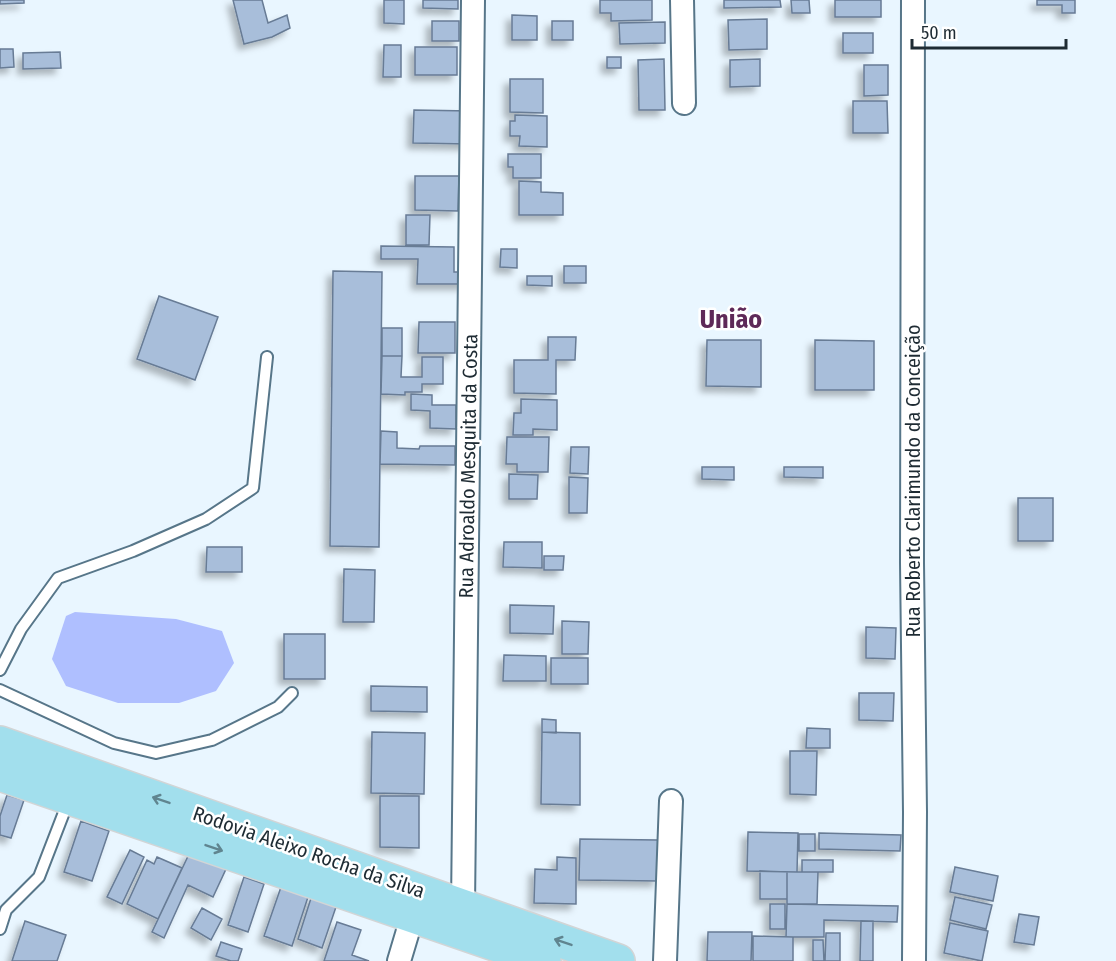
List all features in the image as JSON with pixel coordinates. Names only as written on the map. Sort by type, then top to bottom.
[{"type":"main road","name":"Rodovia Aleixo Rocha da Silva","points":[[0,743],[460,919],[618,961]]},
{"type":"main road","name":"Rodovia Aleixo Rocha da Silva","points":[[0,774],[69,798],[416,903]]},
{"type":"main road","name":"Rodovia Aleixo Rocha da Silva","points":[[460,919],[544,961]]},
{"type":"street","name":"Rua Adroaldo Mesquita da Costa","points":[[460,919],[473,0]]},
{"type":"street","points":[[682,0],[684,103]]},
{"type":"street","name":"Rua Roberto Clarimundo da Conceição","points":[[913,0],[914,961]]},
{"type":"street","points":[[664,961],[671,801]]},
{"type":"street","points":[[399,961],[416,903]]},
{"type":"lane","points":[[0,670],[21,629],[58,578],[133,551],[206,519],[254,488],[267,357]]},
{"type":"lane","points":[[0,690],[114,743],[156,753],[213,740],[278,707],[292,693]]},
{"type":"lane","points":[[0,929],[6,910],[39,877],[69,798]]},
{"type":"water","points":[[75,612],[176,619],[222,631],[234,663],[216,691],[179,703],[118,703],[66,686],[52,659],[66,616]]},
{"type":"building","points":[[0,0],[24,0],[24,3],[0,4]]},
{"type":"building","points":[[233,0],[262,0],[268,23],[287,15],[290,28],[272,37],[244,44]]},
{"type":"building","points":[[384,0],[404,0],[404,24],[384,23]]},
{"type":"building","points":[[423,0],[458,0],[458,9],[423,8]]},
{"type":"building","points":[[600,0],[652,0],[652,20],[611,21],[611,13],[600,13]]},
{"type":"building","points":[[724,0],[780,0],[781,7],[724,8]]},
{"type":"building","points":[[791,0],[809,0],[810,13],[792,13]]},
{"type":"building","points":[[835,0],[881,0],[881,17],[835,17]]},
{"type":"building","points":[[1037,0],[1075,0],[1075,13],[1062,13],[1062,5],[1037,5]]},
{"type":"building","points":[[512,15],[537,16],[537,40],[512,40]]},
{"type":"building","points":[[767,19],[767,49],[729,50],[728,20]]},
{"type":"building","points":[[432,21],[459,21],[459,41],[432,41]]},
{"type":"building","points":[[552,21],[573,21],[573,40],[552,40]]},
{"type":"building","points":[[665,22],[665,43],[620,44],[619,23]]},
{"type":"building","points":[[843,33],[873,33],[873,53],[843,53]]},
{"type":"building","points":[[384,45],[401,45],[401,77],[383,77]]},
{"type":"building","points":[[415,47],[457,47],[457,75],[415,75]]},
{"type":"building","points":[[0,49],[13,49],[14,67],[0,68]]},
{"type":"building","points":[[60,52],[61,68],[23,69],[23,53]]},
{"type":"building","points":[[607,57],[621,57],[621,68],[607,68]]},
{"type":"building","points":[[664,59],[665,110],[639,110],[638,60]]},
{"type":"building","points":[[760,59],[760,86],[730,87],[730,60]]},
{"type":"building","points":[[864,65],[888,65],[888,95],[864,96]]},
{"type":"building","points":[[510,79],[543,79],[543,113],[510,112]]},
{"type":"building","points":[[853,101],[887,101],[888,133],[853,133]]},
{"type":"building","points":[[414,110],[470,111],[469,144],[413,143]]},
{"type":"building","points":[[515,115],[547,116],[547,147],[519,146],[520,136],[510,136],[510,121],[515,121]]},
{"type":"building","points":[[508,154],[541,154],[541,178],[513,178],[513,167],[508,167]]},
{"type":"building","points":[[415,176],[459,176],[458,211],[415,210]]},
{"type":"building","points":[[519,181],[541,182],[541,192],[563,193],[563,215],[519,215]]},
{"type":"building","points":[[406,215],[430,215],[429,245],[406,245]]},
{"type":"building","points":[[381,246],[454,247],[454,272],[466,272],[466,284],[417,284],[418,259],[381,259]]},
{"type":"building","points":[[501,249],[517,249],[517,268],[500,267]]},
{"type":"building","points":[[564,266],[586,266],[586,283],[564,283]]},
{"type":"building","points":[[333,271],[382,272],[379,547],[330,546]]},
{"type":"building","points":[[527,276],[552,276],[552,286],[527,285]]},
{"type":"building","points":[[159,296],[218,317],[195,380],[137,359]]},
{"type":"building","points":[[419,322],[455,322],[455,353],[418,353]]},
{"type":"building","points":[[382,328],[402,328],[402,356],[382,356]]},
{"type":"building","points":[[548,337],[576,337],[575,360],[556,360],[556,394],[514,393],[514,360],[548,360]]},
{"type":"building","points":[[707,340],[761,340],[761,387],[706,386]]},
{"type":"building","points":[[815,340],[874,341],[874,390],[815,390]]},
{"type":"building","points":[[382,356],[402,356],[401,377],[422,377],[422,357],[443,357],[443,384],[422,384],[422,392],[405,392],[405,395],[381,394]]},
{"type":"building","points":[[411,394],[432,395],[432,405],[456,405],[456,429],[430,428],[430,411],[411,410]]},
{"type":"building","points":[[521,399],[557,400],[557,430],[533,429],[533,435],[513,435],[514,413],[521,413]]},
{"type":"building","points":[[381,431],[397,432],[397,448],[455,446],[455,465],[380,464]]},
{"type":"building","points":[[507,437],[549,437],[548,472],[517,472],[517,464],[506,464]]},
{"type":"building","points":[[571,447],[589,447],[588,474],[570,473]]},
{"type":"building","points":[[702,467],[734,467],[734,480],[702,479]]},
{"type":"building","points":[[784,467],[823,467],[823,478],[784,477]]},
{"type":"building","points":[[509,474],[538,475],[537,499],[509,499]]},
{"type":"building","points":[[569,477],[588,478],[587,513],[569,513]]},
{"type":"building","points":[[1018,498],[1053,498],[1053,541],[1018,541]]},
{"type":"building","points":[[504,542],[542,542],[542,568],[503,567]]},
{"type":"building","points":[[207,547],[242,547],[242,572],[206,572]]},
{"type":"building","points":[[544,556],[564,556],[563,570],[544,570]]},
{"type":"building","points":[[344,569],[375,570],[374,622],[343,622]]},
{"type":"building","points":[[510,605],[554,606],[553,634],[510,633]]},
{"type":"building","points":[[562,621],[589,622],[588,654],[562,654]]},
{"type":"building","points":[[866,627],[896,628],[895,659],[866,658]]},
{"type":"building","points":[[284,634],[325,634],[325,679],[284,679]]},
{"type":"building","points":[[504,655],[546,656],[546,681],[503,681]]},
{"type":"building","points":[[551,658],[588,658],[588,684],[551,684]]},
{"type":"building","points":[[371,686],[427,687],[427,712],[371,711]]},
{"type":"building","points":[[859,693],[894,693],[893,721],[859,720]]},
{"type":"building","points":[[542,719],[556,720],[556,733],[542,732]]},
{"type":"building","points":[[807,728],[830,729],[830,748],[806,748]]},
{"type":"building","points":[[372,732],[425,733],[424,794],[371,793]]},
{"type":"building","points":[[542,732],[580,733],[580,805],[541,804]]},
{"type":"building","points":[[790,751],[817,751],[816,795],[790,794]]},
{"type":"building","points":[[7,795],[24,800],[11,838],[0,835],[0,816]]},
{"type":"building","points":[[380,796],[419,796],[419,848],[380,847]]},
{"type":"building","points":[[81,821],[109,831],[92,881],[64,872]]},
{"type":"building","points":[[748,832],[798,833],[797,872],[747,871]]},
{"type":"building","points":[[819,833],[901,835],[900,851],[819,849]]},
{"type":"building","points":[[799,834],[815,834],[815,851],[799,851]]},
{"type":"building","points":[[580,839],[658,840],[658,881],[579,880]]},
{"type":"building","points":[[130,850],[144,857],[122,904],[107,897]]},
{"type":"building","points":[[190,852],[226,869],[213,897],[188,885],[164,938],[152,932]]},
{"type":"building","points":[[157,857],[182,868],[158,919],[127,904],[147,860],[154,864]]},
{"type":"building","points":[[557,857],[576,858],[576,904],[534,903],[535,869],[557,870]]},
{"type":"building","points":[[802,860],[833,860],[833,872],[802,872]]},
{"type":"building","points":[[955,867],[998,876],[993,901],[950,892]]},
{"type":"building","points":[[760,871],[787,872],[787,899],[760,899]]},
{"type":"building","points":[[787,872],[818,872],[817,904],[787,904]]},
{"type":"building","points":[[244,877],[264,884],[248,932],[228,925]]},
{"type":"building","points":[[281,887],[308,897],[292,946],[264,936]]},
{"type":"building","points":[[312,895],[337,904],[322,948],[298,939]]},
{"type":"building","points":[[955,897],[992,905],[986,929],[950,920]]},
{"type":"building","points":[[770,904],[785,904],[785,929],[770,929]]},
{"type":"building","points":[[787,904],[898,906],[897,922],[824,920],[824,937],[786,937]]},
{"type":"building","points":[[202,908],[222,919],[211,940],[191,928]]},
{"type":"building","points":[[1019,914],[1039,917],[1034,945],[1014,942]]},
{"type":"building","points":[[25,921],[66,935],[57,961],[12,961]]},
{"type":"building","points":[[861,921],[873,921],[873,961],[860,961]]},
{"type":"building","points":[[337,922],[361,930],[352,955],[369,961],[324,961]]},
{"type":"building","points":[[950,923],[988,931],[982,961],[944,953]]},
{"type":"building","points":[[708,932],[752,932],[751,961],[707,961]]},
{"type":"building","points":[[826,933],[840,933],[840,961],[825,961]]},
{"type":"building","points":[[753,936],[793,937],[793,961],[753,961]]},
{"type":"building","points":[[813,940],[823,940],[824,961],[813,961]]},
{"type":"building","points":[[221,942],[242,949],[238,961],[216,956]]},
{"type":"district","name":"União","points":[[731,319]]}]
